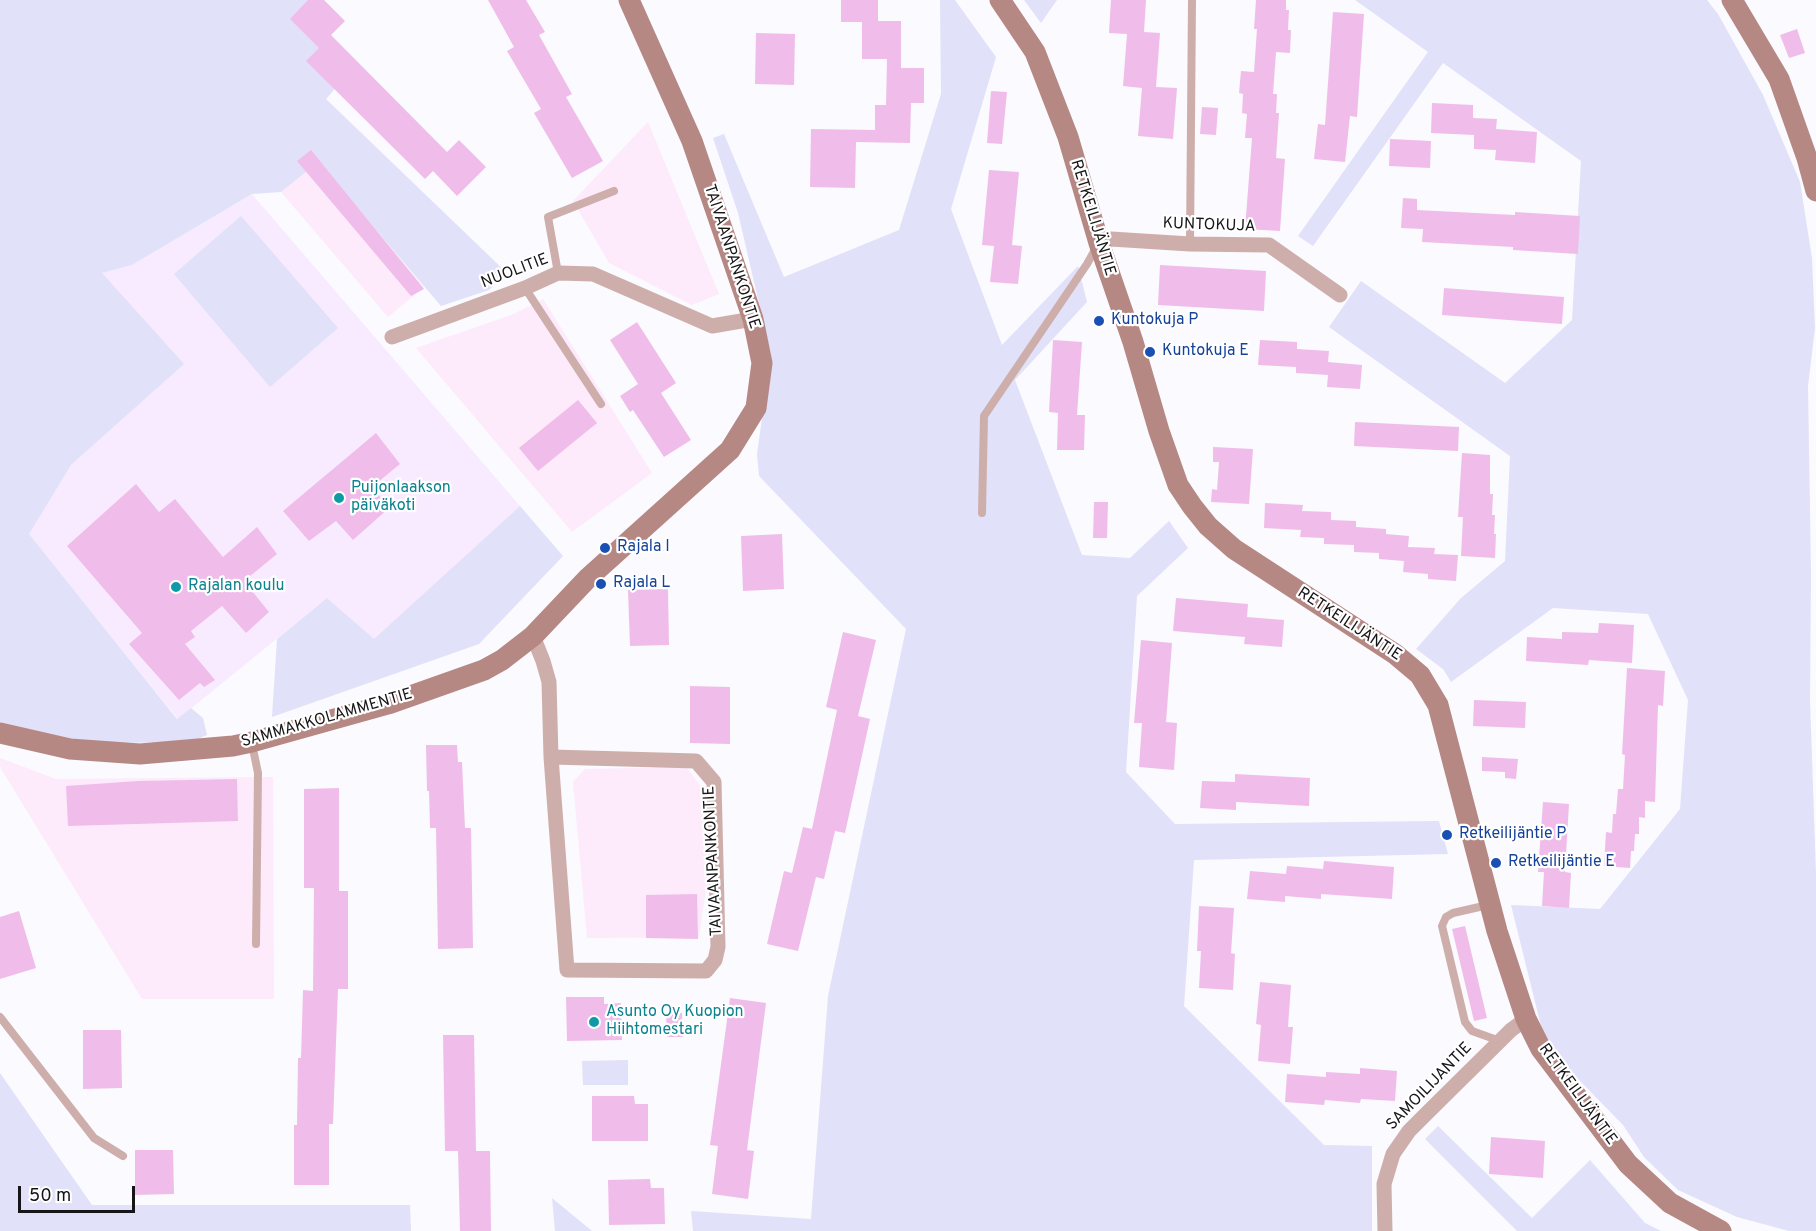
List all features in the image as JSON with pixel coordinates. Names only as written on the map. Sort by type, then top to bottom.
[{"type":"street","name":"TAIVAANPANKONTIE","points":[[551,757],[696,761],[714,782],[718,947],[715,960],[706,970],[567,970],[551,757],[549,682],[533,636],[588,578],[730,450],[756,408],[762,363],[753,319],[692,141],[629,0]]},
{"type":"street","name":"RETKEILIJÄNTIE","points":[[1000,0],[1035,52],[1068,137],[1099,243],[1178,485],[1208,526],[1234,549],[1395,654],[1420,675],[1438,705],[1490,904],[1526,1019],[1541,1049],[1628,1164],[1670,1203],[1721,1231]]},
{"type":"street","points":[[1732,0],[1779,79],[1816,190]]},
{"type":"street","name":"KUNTOKUJA","points":[[1099,243],[1111,239],[1269,246],[1340,295]]},
{"type":"street","name":"NUOLITIE","points":[[392,337],[525,288],[558,273],[593,274],[712,326],[753,319]]},
{"type":"street","name":"SAMMAKKOLAMMENTIE","points":[[0,733],[70,749],[140,754],[252,742],[388,704],[484,670],[502,660],[533,636]]},
{"type":"street","name":"SAMOILIJANTIE","points":[[1385,1231],[1384,1184],[1393,1154],[1417,1123],[1500,1041],[1526,1019]]},
{"type":"lane","points":[[1190,244],[1192,0]]},
{"type":"lane","points":[[558,273],[548,217],[614,191]]},
{"type":"lane","points":[[982,513],[984,416],[1088,264],[1099,243]]},
{"type":"lane","points":[[525,288],[601,405]]},
{"type":"lane","points":[[252,742],[258,773],[256,944]]},
{"type":"lane","points":[[1490,904],[1453,913],[1446,917],[1442,926],[1465,1022],[1472,1031],[1500,1041]]},
{"type":"lane","points":[[0,1017],[94,1138],[123,1156]]},
{"type":"shaded area","points":[[0,0],[311,0],[323,44],[338,85],[326,99],[507,273],[489,290],[441,306],[318,162],[281,192],[252,194],[132,265],[102,273],[184,364],[71,465],[29,534],[177,719],[191,708],[203,718],[207,735],[191,742],[104,743],[57,739],[0,725]]},
{"type":"shaded area","points":[[940,0],[955,0],[996,57],[951,209],[1002,345],[1078,266],[1087,302],[1015,380],[1082,555],[1130,558],[1169,521],[1188,548],[1137,596],[1126,772],[1175,824],[1439,821],[1448,854],[1194,860],[1184,1006],[1324,1145],[1372,1146],[1372,1231],[693,1231],[691,1211],[811,1219],[828,996],[906,629],[759,476],[757,454],[771,355],[738,213],[713,138],[724,134],[784,277],[899,230],[941,94]]},
{"type":"shaded area","points":[[1024,0],[1057,0],[1041,23]]},
{"type":"shaded area","points":[[1355,0],[1707,0],[1718,14],[1763,95],[1800,182],[1812,258],[1815,328],[1808,386],[1811,574],[1810,700],[1816,874],[1816,1231],[1789,1231],[1737,1217],[1678,1190],[1644,1157],[1623,1125],[1546,1046],[1511,905],[1600,909],[1680,809],[1688,700],[1648,614],[1553,608],[1451,682],[1443,669],[1416,649],[1461,598],[1505,561],[1510,456],[1329,327],[1361,281],[1505,383],[1572,320],[1581,161],[1443,63],[1313,246],[1298,236],[1428,52]]},
{"type":"shaded area","points":[[648,122],[719,294],[692,305],[609,263],[573,201]]},
{"type":"shaded area","points":[[318,161],[424,287],[388,317],[281,192]]},
{"type":"shaded area","points":[[252,194],[520,506],[374,640],[327,598],[178,719],[28,534],[71,465],[183,364],[101,273],[132,265]]},
{"type":"shaded area","points":[[241,216],[338,328],[270,387],[174,274]]},
{"type":"shaded area","points":[[543,299],[652,473],[572,532],[416,348],[514,314]]},
{"type":"shaded area","points":[[520,506],[563,556],[479,644],[272,717],[277,639],[327,598],[374,639]]},
{"type":"shaded area","points":[[0,758],[56,779],[273,777],[274,999],[142,999],[0,767]]},
{"type":"shaded area","points":[[686,767],[718,808],[699,937],[587,938],[573,782],[585,769]]},
{"type":"shaded area","points":[[628,1060],[628,1085],[583,1085],[582,1061]]},
{"type":"shaded area","points":[[0,1073],[92,1205],[410,1205],[411,1231],[0,1231]]},
{"type":"shaded area","points":[[1438,1126],[1532,1218],[1590,1160],[1645,1223],[1661,1231],[1517,1231],[1425,1139]]},
{"type":"shaded area","points":[[552,1198],[592,1231],[555,1231]]},
{"type":"building","points":[[308,0],[324,0],[345,21],[331,35],[447,152],[459,140],[486,167],[457,196],[433,171],[425,179],[306,61],[319,48],[290,19]]},
{"type":"building","points":[[488,0],[526,0],[545,32],[539,35],[572,94],[566,97],[603,161],[572,178],[534,113],[541,109],[507,51],[514,47]]},
{"type":"building","points":[[841,0],[878,0],[878,21],[901,21],[901,68],[924,68],[924,103],[911,103],[910,143],[856,142],[855,188],[810,187],[811,129],[875,130],[875,105],[886,105],[887,59],[862,59],[862,22],[841,22]]},
{"type":"building","points":[[1111,0],[1146,0],[1144,32],[1160,33],[1156,87],[1177,88],[1173,139],[1138,136],[1142,88],[1123,86],[1127,34],[1109,33]]},
{"type":"building","points":[[1256,0],[1286,0],[1286,10],[1289,10],[1290,53],[1276,52],[1273,94],[1277,94],[1276,113],[1279,113],[1276,158],[1285,159],[1280,231],[1245,229],[1252,138],[1245,138],[1247,114],[1242,113],[1243,94],[1239,93],[1241,71],[1254,72],[1257,29],[1254,29]]},
{"type":"building","points":[[1333,12],[1364,14],[1357,117],[1350,116],[1345,162],[1314,159],[1318,124],[1325,125]]},
{"type":"building","points":[[1797,29],[1805,53],[1789,58],[1780,35]]},
{"type":"building","points":[[756,33],[795,34],[794,85],[755,84]]},
{"type":"building","points":[[991,91],[1007,92],[1002,144],[987,143]]},
{"type":"building","points":[[1432,103],[1473,105],[1473,118],[1497,119],[1496,129],[1537,132],[1535,163],[1495,160],[1496,150],[1474,149],[1474,135],[1431,133]]},
{"type":"building","points":[[1202,107],[1218,108],[1216,135],[1200,134]]},
{"type":"building","points":[[1390,139],[1431,141],[1430,168],[1389,166]]},
{"type":"building","points":[[311,150],[424,289],[411,296],[297,161]]},
{"type":"building","points":[[989,170],[1019,172],[1012,245],[1022,246],[1018,284],[990,282],[994,246],[982,245]]},
{"type":"building","points":[[1403,198],[1417,199],[1417,210],[1580,216],[1578,254],[1513,250],[1513,247],[1422,242],[1423,229],[1401,228]]},
{"type":"building","points":[[1160,265],[1266,271],[1264,311],[1158,305]]},
{"type":"building","points":[[1444,288],[1564,297],[1562,324],[1442,315]]},
{"type":"building","points":[[637,322],[676,383],[661,393],[691,440],[664,457],[633,410],[630,412],[620,396],[638,384],[610,340]]},
{"type":"building","points":[[1053,340],[1082,342],[1077,415],[1085,415],[1084,450],[1057,450],[1058,413],[1049,412]]},
{"type":"building","points":[[1260,340],[1297,342],[1297,349],[1329,351],[1328,362],[1362,365],[1360,389],[1327,387],[1328,375],[1296,373],[1296,367],[1258,365]]},
{"type":"building","points":[[578,400],[597,423],[538,471],[519,448]]},
{"type":"building","points":[[1355,422],[1459,427],[1458,451],[1354,446]]},
{"type":"building","name":"Puijonlaakson päiväkoti","points":[[376,433],[400,464],[372,487],[389,508],[353,540],[336,521],[309,541],[283,511]]},
{"type":"building","points":[[1213,447],[1253,449],[1249,504],[1211,502],[1212,489],[1217,490],[1219,462],[1213,462]]},
{"type":"building","points":[[1462,453],[1490,455],[1490,494],[1493,494],[1492,515],[1495,515],[1494,534],[1496,534],[1495,558],[1461,556],[1463,517],[1458,517]]},
{"type":"building","name":"Rajalan koulu","points":[[136,484],[159,512],[175,499],[223,557],[257,527],[277,554],[244,581],[269,612],[246,633],[222,606],[191,631],[195,637],[185,644],[215,680],[204,687],[200,683],[179,700],[129,644],[142,633],[67,546]]},
{"type":"building","points":[[1094,502],[1108,502],[1107,538],[1093,538]]},
{"type":"building","points":[[1265,503],[1303,505],[1302,511],[1331,512],[1331,520],[1356,521],[1356,527],[1386,529],[1386,534],[1409,536],[1408,547],[1435,548],[1434,554],[1458,555],[1456,581],[1428,579],[1428,574],[1403,572],[1404,561],[1379,559],[1379,553],[1354,552],[1354,545],[1324,544],[1324,538],[1300,537],[1301,530],[1264,528]]},
{"type":"building","points":[[782,534],[784,589],[743,591],[741,536]]},
{"type":"building","points":[[668,589],[669,645],[630,646],[628,590]]},
{"type":"building","points":[[1176,598],[1248,604],[1247,617],[1284,620],[1282,647],[1244,644],[1245,637],[1173,631]]},
{"type":"building","points":[[1599,623],[1634,625],[1632,663],[1589,660],[1588,665],[1526,661],[1527,637],[1562,639],[1562,632],[1598,633]]},
{"type":"building","points":[[843,632],[876,640],[858,716],[870,719],[845,833],[835,831],[824,879],[816,877],[798,951],[767,944],[784,871],[792,873],[803,827],[812,829],[837,710],[826,707]]},
{"type":"building","points":[[1141,640],[1172,643],[1166,722],[1177,723],[1174,770],[1139,767],[1142,723],[1134,723]]},
{"type":"building","points":[[1627,668],[1665,671],[1663,706],[1658,705],[1655,802],[1645,801],[1645,818],[1639,817],[1639,834],[1635,834],[1630,868],[1604,866],[1606,832],[1612,833],[1618,789],[1623,789],[1625,755],[1622,754]]},
{"type":"building","points":[[690,686],[730,687],[730,744],[690,743]]},
{"type":"building","points":[[1474,700],[1526,702],[1525,728],[1473,726]]},
{"type":"building","points":[[426,745],[457,745],[458,762],[462,762],[465,828],[471,828],[473,948],[438,949],[436,828],[430,828]]},
{"type":"building","points":[[1482,757],[1518,759],[1516,779],[1505,778],[1505,772],[1482,771]]},
{"type":"building","points":[[1235,774],[1310,778],[1309,806],[1236,802],[1236,810],[1200,808],[1202,781],[1235,782]]},
{"type":"building","points":[[237,779],[238,821],[68,826],[66,786],[138,781]]},
{"type":"building","points":[[339,788],[339,891],[348,891],[348,989],[338,989],[333,1124],[329,1124],[329,1185],[294,1185],[294,1125],[297,1125],[298,1058],[301,1058],[303,990],[313,991],[314,888],[304,888],[304,789]]},
{"type":"building","points":[[1543,802],[1569,804],[1565,872],[1571,873],[1569,908],[1542,906],[1544,872],[1538,872]]},
{"type":"building","points":[[1324,861],[1394,867],[1392,899],[1321,894],[1321,899],[1285,896],[1285,902],[1247,899],[1250,871],[1286,874],[1287,866],[1323,869]]},
{"type":"building","points":[[697,894],[698,939],[646,938],[646,895]]},
{"type":"building","points":[[1199,906],[1234,908],[1231,953],[1235,954],[1233,990],[1199,988],[1201,951],[1197,951]]},
{"type":"building","points":[[19,911],[36,968],[0,979],[0,917]]},
{"type":"building","points":[[1465,926],[1487,1018],[1474,1021],[1452,929]]},
{"type":"building","points":[[1260,982],[1291,985],[1288,1027],[1293,1027],[1290,1064],[1258,1061],[1261,1025],[1256,1024]]},
{"type":"building","name":"Asunto Oy Kuopion Hiihtomestari","points":[[566,997],[604,997],[604,1004],[621,1003],[622,1040],[567,1041]]},
{"type":"building","points":[[730,998],[766,1003],[747,1150],[754,1151],[748,1199],[712,1194],[718,1146],[710,1145]]},
{"type":"building","points":[[666,1013],[682,1013],[683,1037],[667,1037]]},
{"type":"building","points":[[83,1030],[121,1030],[122,1088],[83,1089]]},
{"type":"building","points":[[443,1035],[474,1035],[476,1151],[490,1151],[491,1231],[460,1231],[458,1151],[445,1151]]},
{"type":"building","points":[[1360,1068],[1397,1071],[1395,1101],[1361,1099],[1360,1103],[1325,1100],[1324,1105],[1285,1102],[1287,1074],[1326,1077],[1326,1072],[1360,1074]]},
{"type":"building","points":[[592,1096],[634,1096],[635,1104],[648,1104],[648,1141],[592,1141]]},
{"type":"building","points":[[1491,1137],[1545,1141],[1543,1178],[1489,1174]]},
{"type":"building","points":[[135,1150],[173,1150],[174,1194],[135,1195]]},
{"type":"building","points":[[650,1179],[651,1188],[664,1188],[665,1224],[609,1225],[608,1180]]},
{"type":"place","name":"Kuntokuja P","points":[[1099,321]]},
{"type":"place","name":"Kuntokuja E","points":[[1150,352]]},
{"type":"place","name":"Puijonlaakson päiväkoti","points":[[339,498]]},
{"type":"place","name":"Rajala I","points":[[605,548]]},
{"type":"place","name":"Rajala L","points":[[601,584]]},
{"type":"place","name":"Rajalan koulu","points":[[176,587]]},
{"type":"place","name":"Retkeilijäntie P","points":[[1447,835]]},
{"type":"place","name":"Retkeilijäntie E","points":[[1496,863]]},
{"type":"place","name":"Asunto Oy Kuopion Hiihtomestari","points":[[594,1022]]}]
